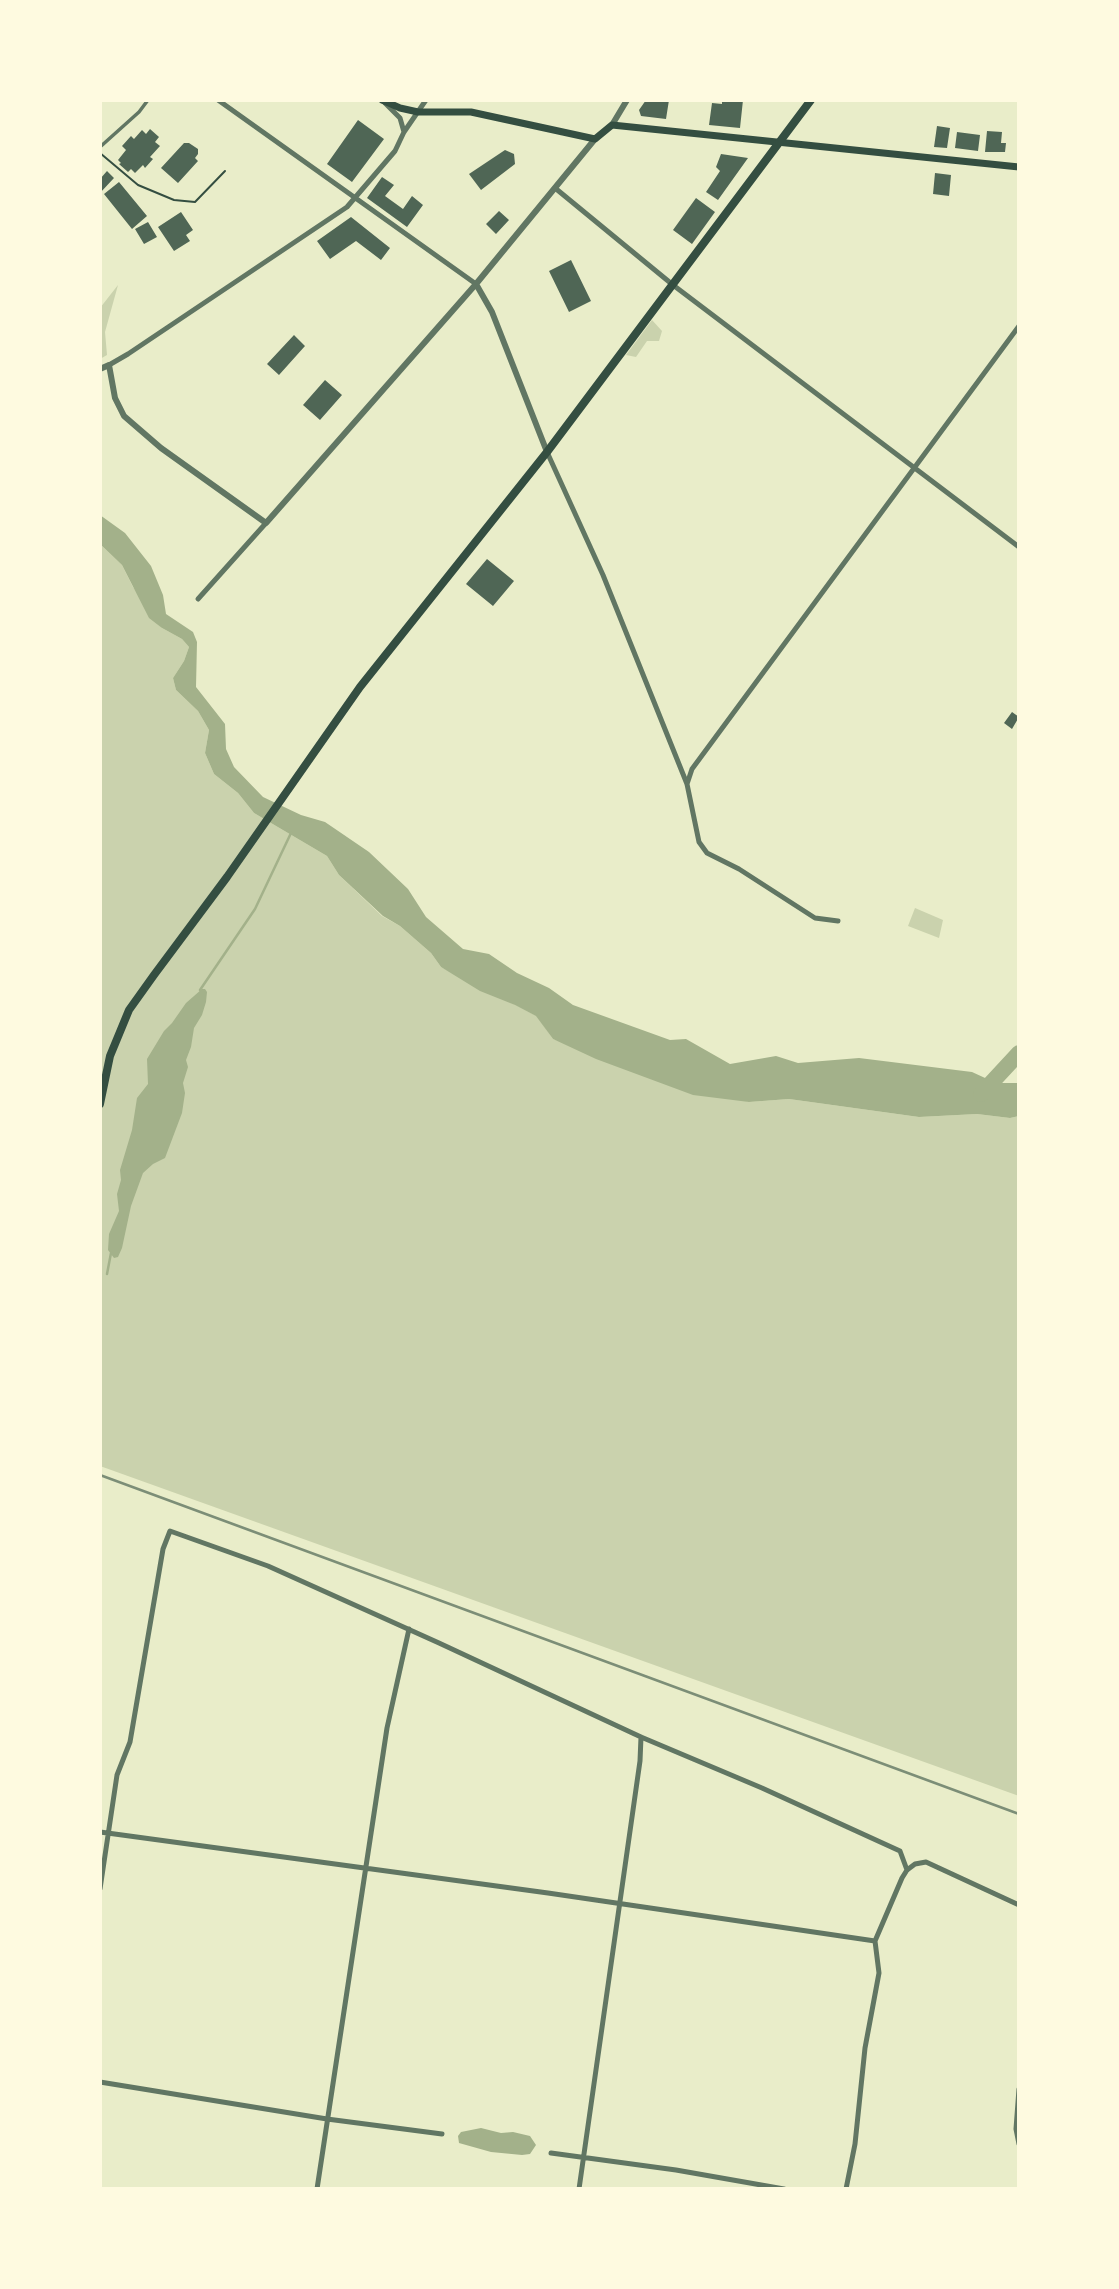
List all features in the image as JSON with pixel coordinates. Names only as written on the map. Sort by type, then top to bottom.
[{"type":"main road","points":[[381,100],[418,112],[471,112],[596,139],[612,125],[1019,167]]},
{"type":"main road","points":[[100,1104],[110,1056],[129,1010],[228,877],[368,676],[547,452],[811,100]]},
{"type":"street","points":[[100,147],[139,112],[148,100]]},
{"type":"street","points":[[218,100],[476,284],[492,312],[547,452],[603,575],[687,784],[699,842],[707,853],[738,869],[815,918],[838,921]]},
{"type":"street","points":[[381,100],[400,118],[404,132]]},
{"type":"street","points":[[100,369],[337,214],[355,199],[395,151],[404,132],[426,100]]},
{"type":"street","points":[[612,125],[627,100]]},
{"type":"street","points":[[198,599],[476,284],[596,139]]},
{"type":"street","points":[[555,188],[673,285],[1019,547]]},
{"type":"street","points":[[687,784],[692,769],[1019,326]]},
{"type":"street","points":[[109,365],[116,398],[124,416],[161,448],[266,523]]},
{"type":"street","points":[[100,1889],[103,1832],[117,1774],[130,1742],[163,1549],[170,1531],[268,1566],[641,1737],[900,1851],[907,1870]]},
{"type":"street","points":[[317,2189],[387,1728],[409,1629]]},
{"type":"street","points":[[579,2189],[640,1761],[641,1737]]},
{"type":"street","points":[[103,1832],[875,1941]]},
{"type":"street","points":[[846,2189],[855,2144],[865,2048],[879,1973],[875,1941],[907,1870],[915,1864],[926,1862],[1019,1905]]},
{"type":"street","points":[[100,2082],[327,2119],[442,2134]]},
{"type":"street","points":[[1019,2089],[1019,2144]]},
{"type":"street","points":[[551,2153],[676,2170],[784,2189]]},
{"type":"path","points":[[100,153],[138,185],[174,200],[195,202],[225,171]]},
{"type":"shaded area","points":[[118,285],[105,332],[107,355],[100,359],[100,308]]},
{"type":"shaded area","points":[[652,320],[662,331],[659,341],[647,341],[636,357],[626,355]]},
{"type":"shaded area","points":[[100,515],[125,533],[151,566],[163,595],[166,614],[193,632],[197,642],[196,687],[225,724],[226,749],[234,767],[263,797],[301,815],[325,822],[369,852],[408,889],[426,917],[463,949],[489,954],[573,1005],[670,1040],[686,1039],[730,1064],[776,1056],[798,1063],[859,1058],[972,1072],[996,1083],[1019,1083],[1019,1116],[1010,1118],[977,1114],[919,1117],[789,1099],[749,1102],[693,1095],[596,1059],[553,1039],[536,1016],[480,991],[441,967],[431,953],[400,926],[383,916],[339,875],[327,856],[254,813],[238,793],[214,774],[205,753],[209,730],[198,711],[176,690],[173,678],[189,647],[182,639],[149,618],[122,565],[100,544]]},
{"type":"shaded area","points":[[100,544],[122,565],[133,587],[162,628],[182,639],[189,647],[173,678],[176,690],[198,711],[209,730],[205,753],[214,774],[238,793],[254,813],[327,856],[339,875],[382,916],[400,926],[431,953],[441,967],[537,1016],[553,1039],[749,1102],[789,1099],[919,1117],[977,1114],[1010,1118],[1019,1116],[1019,1796],[100,1466]]},
{"type":"shaded area","points":[[915,908],[943,920],[939,938],[908,926]]},
{"type":"shaded area","points":[[202,989],[207,992],[206,1002],[194,1028],[186,1060],[188,1067],[183,1083],[185,1093],[182,1113],[165,1158],[143,1173],[131,1206],[122,1248],[118,1257],[114,1258],[108,1250],[109,1234],[119,1211],[117,1194],[121,1180],[120,1170],[132,1130],[137,1098],[148,1084],[147,1059],[186,1003]]},
{"type":"shaded area","points":[[481,2128],[530,2136],[536,2145],[530,2154],[522,2155],[491,2152],[459,2143],[458,2136],[461,2132]]},
{"type":"building","points":[[646,100],[669,100],[666,119],[641,116],[639,110]]},
{"type":"building","points":[[722,100],[743,100],[740,128],[709,125],[712,103],[722,104]]},
{"type":"building","points":[[358,120],[384,139],[352,182],[327,164]]},
{"type":"building","points":[[937,126],[950,128],[947,148],[934,147]]},
{"type":"building","points":[[150,129],[159,137],[155,142],[160,146],[145,168],[143,165],[135,173],[131,169],[128,172],[118,160],[126,150],[122,146],[131,136],[134,139],[142,130],[146,134]]},
{"type":"building","points":[[987,131],[1002,132],[1001,143],[1006,143],[1005,152],[985,152]]},
{"type":"building","points":[[957,132],[980,135],[978,151],[955,148]]},
{"type":"building","points":[[184,143],[198,149],[195,158],[198,161],[178,183],[161,168]]},
{"type":"building","points":[[505,150],[514,154],[515,164],[481,190],[469,174]]},
{"type":"building","points":[[721,154],[748,158],[718,200],[706,192],[720,171],[716,167]]},
{"type":"building","points":[[107,171],[114,178],[100,193],[100,179]]},
{"type":"building","points":[[935,173],[951,175],[949,196],[933,194]]},
{"type":"building","points":[[382,177],[394,185],[385,196],[403,209],[412,196],[423,205],[407,227],[367,198]]},
{"type":"building","points":[[119,182],[147,216],[132,229],[104,194]]},
{"type":"building","points":[[696,198],[715,212],[692,244],[673,230]]},
{"type":"building","points":[[499,211],[509,220],[496,234],[486,224]]},
{"type":"building","points":[[181,212],[193,230],[186,235],[190,241],[174,251],[158,227]]},
{"type":"building","points":[[351,217],[390,248],[381,260],[356,241],[330,259],[317,241]]},
{"type":"building","points":[[148,222],[157,237],[144,244],[135,229]]},
{"type":"building","points":[[571,260],[591,301],[569,312],[549,271]]},
{"type":"building","points":[[294,335],[305,346],[279,375],[267,364]]},
{"type":"building","points":[[325,380],[342,395],[320,420],[303,405]]},
{"type":"building","points":[[487,559],[514,581],[493,606],[466,584]]},
{"type":"building","points":[[1012,712],[1019,717],[1012,729],[1004,723]]},
{"type":"waterway","points":[[200,990],[255,909],[291,833]]},
{"type":"waterway","points":[[981,1094],[1019,1053]]},
{"type":"waterway","points":[[107,1274],[111,1253]]},
{"type":"railway","points":[[100,1475],[1019,1814]]}]
